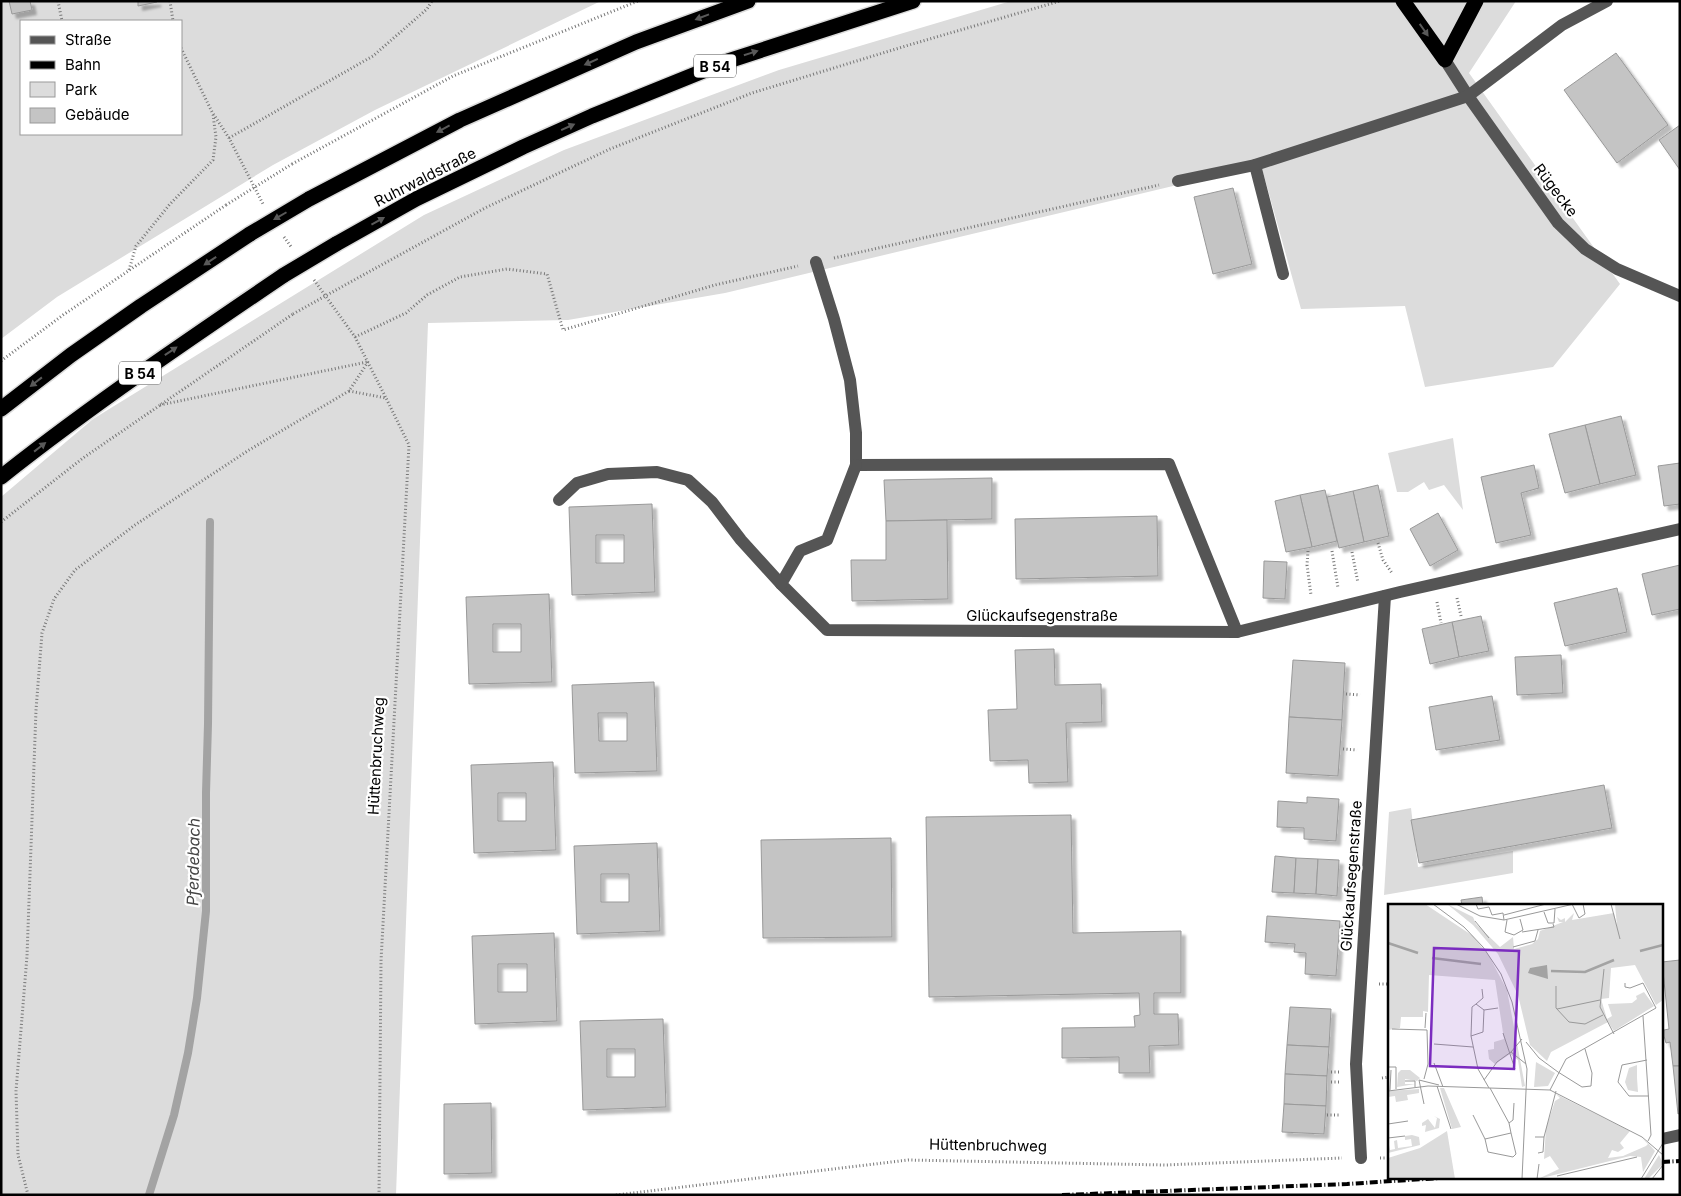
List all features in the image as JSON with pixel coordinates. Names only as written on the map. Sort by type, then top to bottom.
[{"type":"highway","points":[[1,409],[78,350],[250,234],[309,199],[460,120],[636,42],[748,1]]},
{"type":"highway","name":"Ruhrwaldstraße","points":[[1,477],[165,355],[284,275],[416,200],[523,147],[592,116],[728,61],[913,1]]},
{"type":"highway","points":[[1403,1],[1445,60],[1476,1]]},
{"type":"street","points":[[1178,181],[1255,165],[1468,96],[1562,25],[1607,1]]},
{"type":"street","name":"Rügecke","points":[[1445,60],[1468,96],[1558,223],[1585,249],[1617,269],[1680,296]]},
{"type":"street","points":[[1255,165],[1283,274]]},
{"type":"street","points":[[781,584],[800,551],[828,540],[856,466],[856,433],[850,380],[834,319],[816,262]]},
{"type":"street","points":[[856,466],[1169,464],[1237,632]]},
{"type":"street","name":"Glückaufsegenstraße","points":[[559,500],[577,483],[608,474],[657,472],[688,480],[712,502],[741,540],[827,630],[1237,632],[1385,596],[1680,529]]},
{"type":"street","name":"Glückaufsegenstraße","points":[[1361,1158],[1356,1064],[1385,596]]},
{"type":"street","points":[[1664,1135],[1680,1135]]},
{"type":"path","points":[[58,1],[62,20]]},
{"type":"path","points":[[170,1],[173,20]]},
{"type":"path","points":[[229,138],[373,56],[427,9],[432,1]]},
{"type":"path","points":[[1,361],[63,315],[129,270],[226,205],[292,164],[453,76],[638,1]]},
{"type":"path","points":[[1,522],[83,458],[293,314],[485,208],[610,149],[752,94],[909,45],[1060,1]]},
{"type":"path","points":[[182,52],[212,112],[229,138],[259,196]]},
{"type":"path","points":[[129,270],[136,246],[170,204],[213,160],[216,137],[212,112]]},
{"type":"path","points":[[355,337],[406,313],[427,295],[460,277],[507,269],[547,274],[563,330],[715,285],[1178,181]]},
{"type":"path","points":[[157,406],[368,362]]},
{"type":"path","points":[[28,1195],[18,1155],[16,1091],[27,956],[36,710],[42,633],[54,599],[75,570],[135,525],[249,450],[349,391],[368,362]]},
{"type":"path","name":"Hüttenbruchweg","points":[[368,362],[409,445],[381,961],[379,1195]]},
{"type":"path","points":[[349,391],[386,398]]},
{"type":"path","points":[[1332,550],[1339,594]]},
{"type":"path","points":[[1308,551],[1307,565],[1312,600]]},
{"type":"path","points":[[1352,552],[1359,589]]},
{"type":"path","points":[[1457,597],[1461,616]]},
{"type":"path","points":[[1436,602],[1441,622]]},
{"type":"path","points":[[1382,1078],[1388,1077]]},
{"type":"path","name":"Hüttenbruchweg","points":[[616,1195],[908,1160],[1165,1165],[1361,1158]]},
{"type":"green space","points":[[1,1],[601,1],[375,110],[273,165],[57,297],[1,339]]},
{"type":"green space","points":[[1011,1],[1516,1],[1469,73],[1620,284],[1553,367],[1425,387],[1405,306],[1301,309],[1261,165],[725,293],[568,320],[428,323],[396,1195],[1,1195],[1,497],[93,419],[424,215],[564,150],[779,70]]},
{"type":"green space","points":[[1453,438],[1463,510],[1444,485],[1429,490],[1424,482],[1408,492],[1397,492],[1388,453]]},
{"type":"green space","points":[[1411,808],[1418,867],[1513,851],[1513,873],[1384,895],[1389,812]]},
{"type":"building","points":[[9,1],[30,1],[32,10],[12,14]]},
{"type":"building","points":[[138,1],[156,1],[157,2],[138,6]]},
{"type":"building","points":[[1616,53],[1668,125],[1617,163],[1564,90]]},
{"type":"building","points":[[1680,125],[1680,170],[1659,140]]},
{"type":"building","points":[[1233,188],[1252,264],[1213,274],[1194,197]]},
{"type":"building","points":[[1621,416],[1636,475],[1600,484],[1585,425]]},
{"type":"building","points":[[1585,425],[1600,484],[1565,493],[1549,434]]},
{"type":"building","points":[[1680,463],[1680,504],[1664,506],[1658,466]]},
{"type":"building","points":[[1534,465],[1539,488],[1521,493],[1531,535],[1496,543],[1481,477]]},
{"type":"building","points":[[992,478],[992,519],[886,521],[884,480]]},
{"type":"building","points":[[1378,485],[1389,536],[1364,542],[1353,491]]},
{"type":"building","points":[[1325,490],[1337,541],[1312,547],[1300,495]]},
{"type":"building","points":[[1353,491],[1364,542],[1339,548],[1327,497]]},
{"type":"building","points":[[1300,495],[1312,547],[1286,552],[1275,501]]},
{"type":"building","points":[[652,504],[655,592],[572,595],[569,507]],"holes":[[[596,535],[624,535],[624,563],[596,563]]]},
{"type":"building","points":[[1438,513],[1458,550],[1430,566],[1410,529]]},
{"type":"building","points":[[1157,516],[1158,576],[1016,579],[1015,519]]},
{"type":"building","points":[[947,520],[948,599],[852,601],[851,560],[886,560],[886,521]]},
{"type":"building","points":[[1264,561],[1287,562],[1285,599],[1263,598]]},
{"type":"building","points":[[1680,565],[1680,609],[1652,615],[1642,574]]},
{"type":"building","points":[[1617,588],[1627,632],[1565,646],[1554,603]]},
{"type":"building","points":[[549,594],[552,682],[469,684],[466,597]],"holes":[[[493,624],[521,624],[521,652],[493,652]]]},
{"type":"building","points":[[1481,616],[1489,651],[1459,657],[1452,622]]},
{"type":"building","points":[[1452,622],[1459,657],[1430,664],[1422,629]]},
{"type":"building","points":[[1054,649],[1055,685],[1101,684],[1102,722],[1066,723],[1068,782],[1029,783],[1028,760],[990,761],[988,710],[1017,709],[1015,650]]},
{"type":"building","points":[[1561,655],[1563,693],[1517,695],[1515,657]]},
{"type":"building","points":[[1293,660],[1345,663],[1342,720],[1289,717]]},
{"type":"building","points":[[654,682],[657,771],[575,773],[572,685]],"holes":[[[598,713],[627,713],[627,741],[599,741]]]},
{"type":"building","points":[[1492,696],[1500,740],[1436,750],[1429,707]]},
{"type":"building","points":[[1289,717],[1342,720],[1338,776],[1286,773]]},
{"type":"building","points":[[553,762],[556,850],[474,853],[471,765]],"holes":[[[498,793],[526,793],[526,821],[498,821]]]},
{"type":"building","points":[[1604,785],[1612,828],[1419,863],[1411,820]]},
{"type":"building","points":[[1307,797],[1339,799],[1336,841],[1304,839],[1304,828],[1277,827],[1278,801],[1307,803]]},
{"type":"building","points":[[1071,815],[1073,933],[1181,931],[1181,993],[1154,993],[1154,1014],[1178,1014],[1179,1045],[1149,1046],[1150,1073],[1119,1073],[1119,1057],[1062,1058],[1062,1028],[1135,1027],[1134,1016],[1140,1015],[1139,993],[929,997],[926,817]]},
{"type":"building","points":[[891,838],[892,937],[763,938],[761,840]]},
{"type":"building","points":[[657,843],[660,931],[577,934],[574,846]],"holes":[[[601,874],[629,874],[629,902],[601,902]]]},
{"type":"building","points":[[1275,856],[1296,858],[1294,893],[1272,892]]},
{"type":"building","points":[[1296,858],[1318,859],[1316,894],[1294,893]]},
{"type":"building","points":[[1318,859],[1339,860],[1337,896],[1316,894]]},
{"type":"building","points":[[1482,897],[1483,904],[1462,904],[1461,900]]},
{"type":"building","points":[[1267,916],[1340,921],[1336,976],[1305,974],[1306,953],[1294,952],[1295,944],[1265,942]]},
{"type":"building","points":[[554,933],[557,1021],[475,1024],[472,936]],"holes":[[[498,964],[527,964],[527,992],[498,992]]]},
{"type":"building","points":[[1680,960],[1680,1066],[1673,1066],[1670,1042],[1666,1043],[1664,1036],[1664,1030],[1669,1029],[1664,962]]},
{"type":"building","points":[[1290,1007],[1331,1009],[1329,1047],[1287,1045]]},
{"type":"building","points":[[663,1019],[666,1107],[583,1110],[580,1021]],"holes":[[[607,1049],[635,1049],[635,1077],[607,1077]]]},
{"type":"building","points":[[1287,1045],[1329,1047],[1327,1076],[1285,1074]]},
{"type":"building","points":[[1673,1066],[1680,1066],[1680,1113],[1678,1114]]},
{"type":"building","points":[[1285,1074],[1327,1076],[1326,1106],[1284,1104]]},
{"type":"building","points":[[491,1103],[492,1173],[444,1174],[444,1104]]},
{"type":"building","points":[[1284,1104],[1326,1106],[1324,1134],[1282,1132]]},
{"type":"waterway","name":"Pferdebach","points":[[149,1195],[174,1115],[188,1053],[197,998],[206,911],[210,522]]},
{"type":"railway","points":[[1664,1162],[1680,1161]]},
{"type":"railway","points":[[1062,1195],[1347,1184],[1440,1178]]}]
